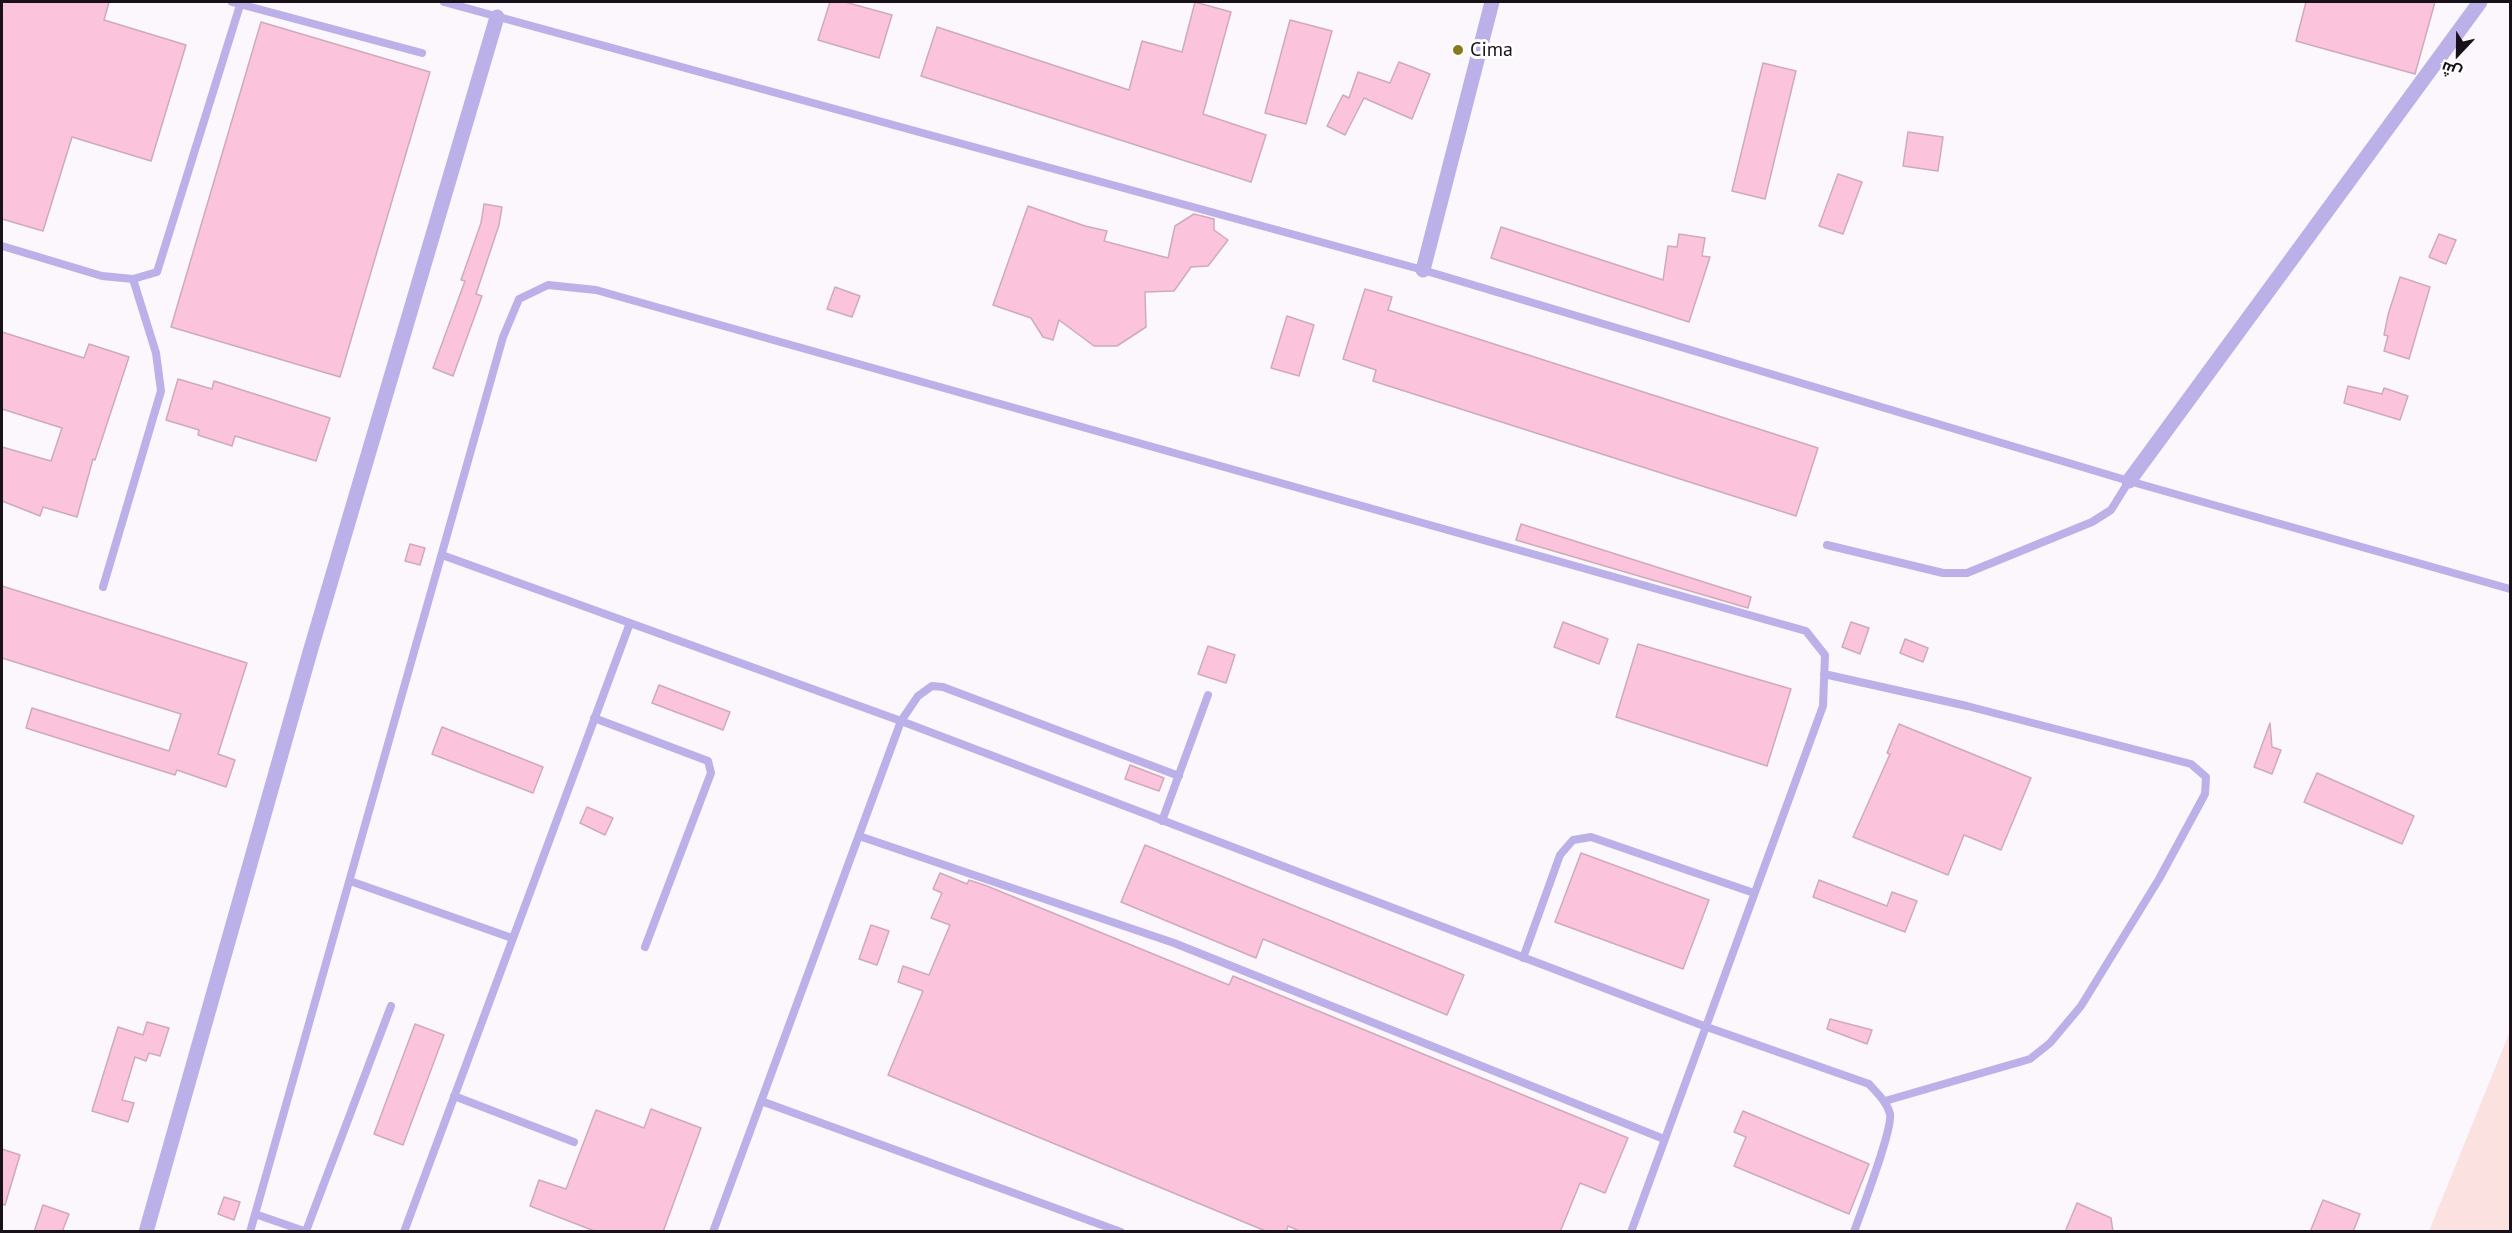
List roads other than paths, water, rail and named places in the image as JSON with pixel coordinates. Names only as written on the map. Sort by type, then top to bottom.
[{"type":"street","points":[[1423,270],[1492,2]]},
{"type":"street","points":[[2129,482],[2480,2]]},
{"type":"street","points":[[146,1232],[310,652],[497,17]]},
{"type":"lane","points":[[232,2],[422,53]]},
{"type":"lane","points":[[444,2],[1423,270],[2129,482],[2511,589]]},
{"type":"lane","points":[[2,246],[102,276],[133,279],[157,272],[241,3]]},
{"type":"lane","points":[[103,587],[161,392],[156,353],[133,279]]},
{"type":"lane","points":[[250,1232],[503,337],[519,299],[548,285],[596,290],[1806,631],[1825,655],[1823,706],[1630,1232]]},
{"type":"lane","points":[[1827,545],[1943,573],[1966,573],[2092,522],[2111,510],[2129,482]]},
{"type":"lane","points":[[442,555],[901,721],[1704,1026],[1869,1084],[1885,1101],[1891,1117],[1876,1171],[1854,1232]]},
{"type":"lane","points":[[404,1232],[630,623]]},
{"type":"lane","points":[[1824,674],[1967,706],[2191,764],[2206,777],[2205,794],[2159,879],[2081,1006],[2050,1042],[2030,1059],[1885,1101]]},
{"type":"lane","points":[[713,1232],[901,721],[918,696],[932,686],[942,687],[1179,776]]},
{"type":"lane","points":[[1162,820],[1208,695]]},
{"type":"lane","points":[[594,718],[708,761],[711,773],[645,947]]},
{"type":"lane","points":[[859,836],[1174,943],[1664,1139]]},
{"type":"lane","points":[[1523,958],[1560,855],[1573,840],[1591,837],[1754,893]]},
{"type":"lane","points":[[350,881],[512,938]]},
{"type":"lane","points":[[255,1214],[307,1231],[391,1006]]},
{"type":"lane","points":[[454,1096],[574,1142]]},
{"type":"lane","points":[[761,1101],[1115,1232]]},
{"type":"lane","points":[[761,1101],[1120,1232]]},
{"type":"place","name":"Cima","points":[[1458,50]]}]
